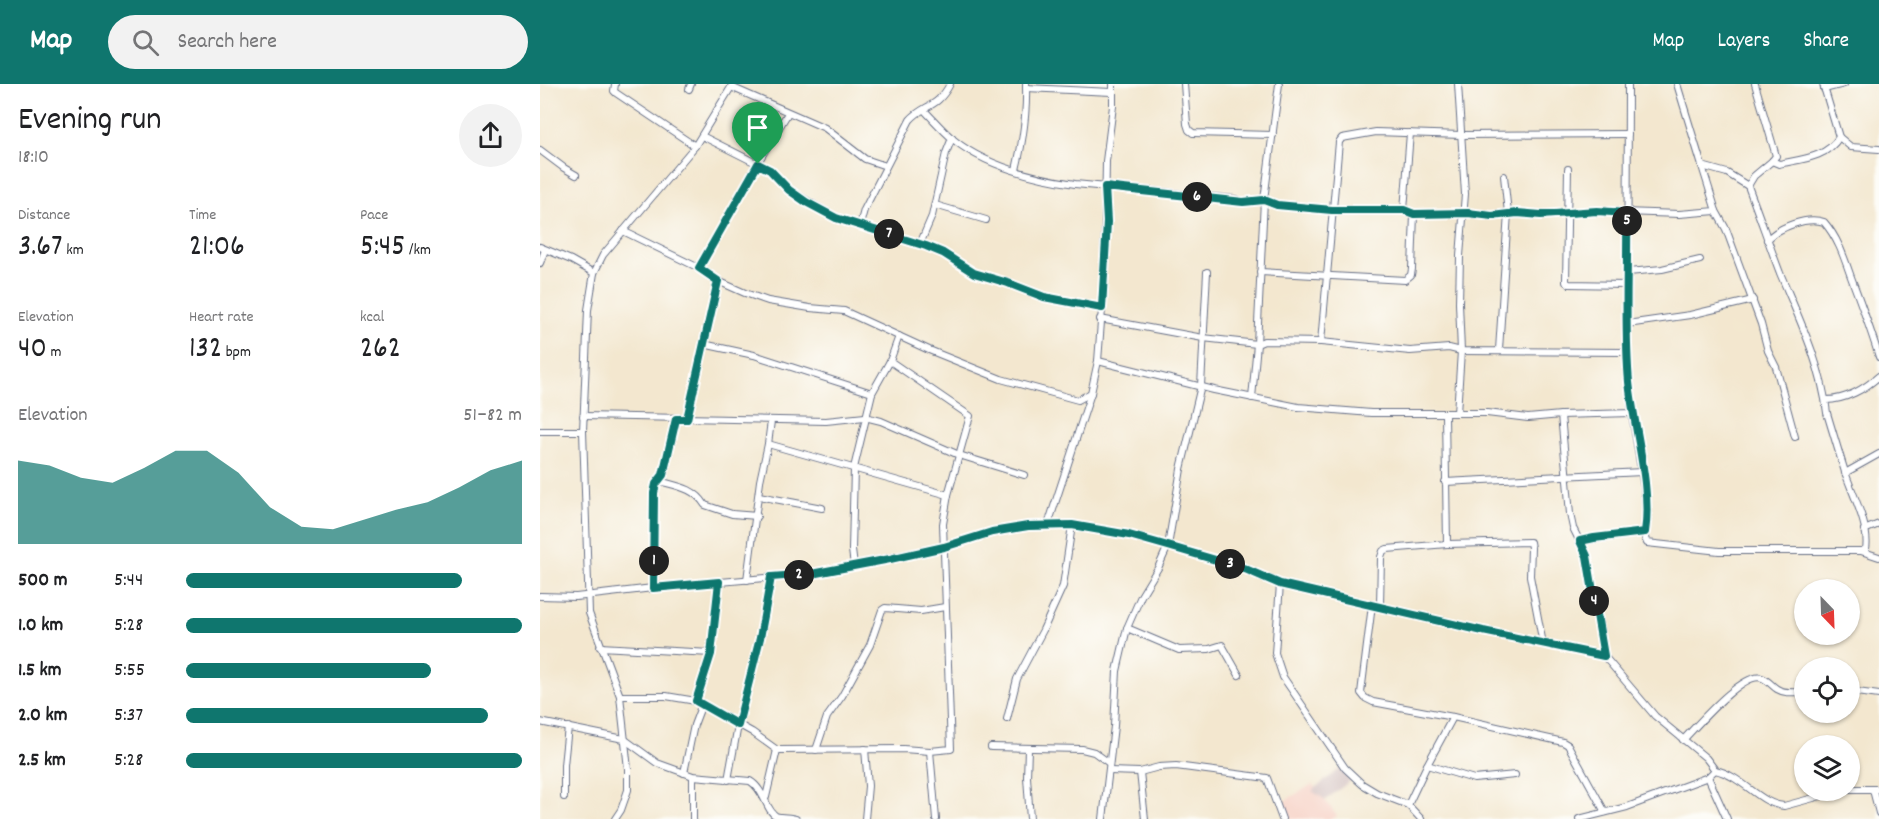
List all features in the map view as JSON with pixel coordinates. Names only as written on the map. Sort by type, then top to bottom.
[{"type":"street","points":[[615,84],[616,93],[695,146]]},
{"type":"street","points":[[860,225],[864,210],[910,120],[916,113],[933,105],[942,97],[950,84]]},
{"type":"street","points":[[1048,525],[1091,393],[1098,361],[1107,222],[1105,187],[1113,84]]},
{"type":"street","points":[[1184,84],[1187,124],[1192,134],[1273,135]]},
{"type":"street","points":[[1252,398],[1264,200],[1280,84]]},
{"type":"street","points":[[1457,413],[1461,351],[1459,303],[1465,194],[1458,84]]},
{"type":"street","points":[[1628,84],[1627,352],[1632,413],[1642,472],[1647,543],[1719,551],[1861,551],[1879,557]]},
{"type":"street","points":[[1677,84],[1716,211],[1726,229],[1753,300],[1767,351],[1776,366],[1795,437]]},
{"type":"street","points":[[1748,186],[1754,176],[1776,156],[1755,84]]},
{"type":"street","points":[[1844,84],[1823,86],[1839,137],[1851,147],[1879,149]]},
{"type":"street","points":[[615,819],[628,790],[620,696],[600,647],[589,613],[587,595],[583,416],[588,310],[594,273],[607,249],[695,146],[732,86],[825,128],[865,159],[886,166]]},
{"type":"street","points":[[1016,170],[1022,147],[1027,107],[1026,86],[1112,92]]},
{"type":"street","points":[[924,110],[952,138],[968,150],[997,164],[1055,181],[1243,202],[1264,200],[1277,205],[1332,210],[1404,210],[1414,214],[1464,213],[1492,216],[1508,213],[1541,215],[1597,211],[1627,213],[1716,211]]},
{"type":"street","points":[[699,268],[788,113]]},
{"type":"street","points":[[1321,342],[1339,142],[1342,138],[1376,132],[1461,135],[1628,134]]},
{"type":"street","points":[[1404,210],[1410,133]]},
{"type":"street","points":[[702,136],[770,170],[789,190],[836,218],[920,244],[943,253],[974,273],[1044,297],[1102,308]]},
{"type":"street","points":[[1773,161],[1779,164],[1825,153],[1833,147],[1839,137]]},
{"type":"street","points":[[920,244],[935,205],[946,153],[952,138]]},
{"type":"street","points":[[540,150],[576,175]]},
{"type":"street","points":[[1702,166],[1727,173],[1748,186],[1810,349],[1826,400],[1827,413],[1864,530],[1867,545],[1866,549],[1861,551]]},
{"type":"street","points":[[1568,169],[1566,282],[1569,284],[1626,285]]},
{"type":"street","points":[[1499,350],[1508,213],[1504,176]]},
{"type":"street","points":[[935,205],[986,220]]},
{"type":"street","points":[[1260,272],[1407,279],[1412,269],[1414,214]]},
{"type":"street","points":[[1767,240],[1778,231],[1792,226],[1811,221],[1824,222],[1836,237],[1841,249],[1868,318],[1879,357]]},
{"type":"street","points":[[623,231],[699,268],[718,281],[768,301],[844,311],[977,370],[1024,387],[1078,400],[1091,393]]},
{"type":"street","points":[[540,263],[542,249],[571,260],[594,273]]},
{"type":"street","points":[[1628,272],[1662,269],[1700,260]]},
{"type":"street","points":[[1102,819],[1109,771],[1117,671],[1127,628],[1168,546],[1181,469],[1201,386],[1207,272]]},
{"type":"street","points":[[687,419],[718,281]]},
{"type":"street","points":[[1627,324],[1690,315],[1753,300]]},
{"type":"street","points":[[1100,319],[1203,338],[1257,344],[1264,341],[1321,342],[1410,351],[1449,348],[1461,351],[1627,352]]},
{"type":"street","points":[[854,566],[852,550],[854,468],[872,393],[890,361],[899,336]]},
{"type":"street","points":[[703,344],[753,355],[872,393]]},
{"type":"street","points":[[620,696],[666,696],[699,703],[753,732],[777,750],[903,748],[930,751],[951,748],[943,524],[948,495],[970,419],[969,414],[890,361]]},
{"type":"street","points":[[1098,361],[1252,398],[1312,409],[1371,413],[1487,413],[1528,418],[1632,413]]},
{"type":"street","points":[[1826,400],[1840,399],[1871,383],[1879,376]]},
{"type":"street","points":[[1444,414],[1447,544]]},
{"type":"street","points":[[1561,415],[1570,514],[1573,528],[1587,556],[1604,656],[1638,698],[1706,758],[1715,770],[1737,778],[1774,806],[1802,801]]},
{"type":"street","points":[[583,416],[771,421],[826,421],[865,417],[959,455],[1024,475]]},
{"type":"street","points":[[653,588],[654,493],[656,484],[663,475],[676,419]]},
{"type":"street","points":[[747,580],[771,421]]},
{"type":"street","points":[[540,431],[583,431]]},
{"type":"street","points":[[768,444],[948,495]]},
{"type":"street","points":[[1845,473],[1879,454]]},
{"type":"street","points":[[1445,482],[1642,472]]},
{"type":"street","points":[[659,481],[688,489],[701,498],[705,505],[732,514],[757,516]]},
{"type":"street","points":[[759,496],[822,508]]},
{"type":"street","points":[[1864,530],[1879,524]]},
{"type":"street","points":[[540,596],[576,597],[811,574],[944,547],[992,532],[1048,525],[1072,525],[1129,535],[1168,546],[1243,568],[1280,584],[1604,656]]},
{"type":"street","points":[[1007,719],[1017,679],[1044,630],[1063,586],[1072,525]]},
{"type":"street","points":[[1580,541],[1645,532]]},
{"type":"street","points":[[1380,606],[1383,551],[1447,544],[1530,542],[1530,576],[1544,644]]},
{"type":"street","points":[[729,780],[738,725],[760,638],[771,577]]},
{"type":"street","points":[[684,773],[711,654],[719,582]]},
{"type":"street","points":[[1280,584],[1275,653],[1283,677],[1345,768],[1370,789],[1408,805],[1421,819]]},
{"type":"street","points":[[1372,605],[1361,693],[1365,698],[1373,702],[1453,717],[1563,742],[1568,745],[1605,812]]},
{"type":"street","points":[[816,750],[827,717],[843,696],[870,645],[882,610],[885,608],[921,611],[945,607]]},
{"type":"street","points":[[1127,628],[1179,650],[1209,649],[1222,645],[1239,675]]},
{"type":"street","points":[[600,647],[711,654]]},
{"type":"street","points":[[1683,740],[1736,687],[1747,680],[1762,678],[1779,690],[1794,691]]},
{"type":"street","points":[[1860,692],[1879,695]]},
{"type":"street","points":[[1408,805],[1453,717]]},
{"type":"street","points":[[540,722],[624,739],[657,763],[693,776],[750,781],[765,797],[770,815],[796,819]]},
{"type":"street","points":[[564,797],[564,765],[568,727]]},
{"type":"street","points":[[991,747],[1082,749],[1094,752],[1109,763]]},
{"type":"street","points":[[865,749],[868,786],[865,819]]},
{"type":"street","points":[[1028,749],[1030,819]]},
{"type":"street","points":[[765,797],[777,750]]},
{"type":"street","points":[[930,751],[936,819]]},
{"type":"street","points":[[1427,765],[1474,779],[1515,774]]},
{"type":"street","points":[[1109,771],[1140,772],[1159,766],[1176,766],[1267,778],[1282,819]]},
{"type":"street","points":[[1579,819],[1627,807],[1708,777],[1715,770]]},
{"type":"street","points":[[1140,772],[1145,819]]},
{"type":"street","points":[[693,776],[693,819]]},
{"type":"street","points":[[1708,777],[1727,819]]},
{"type":"street","points":[[1860,789],[1876,790],[1879,813]]},
{"type":"shaded area","points":[[1341,768],[1350,781],[1324,801],[1312,791]]},
{"type":"shaded area","points":[[1313,784],[1337,816],[1331,819],[1287,819],[1281,803]]},
{"type":"route","points":[[758,164],[770,170],[789,190],[806,202],[836,218],[926,246],[943,253],[974,273],[1044,297],[1102,308],[1107,222],[1105,187],[1243,202],[1264,200],[1277,205],[1332,210],[1404,210],[1414,214],[1468,213],[1492,216],[1508,213],[1541,215],[1597,211],[1627,213],[1627,352],[1632,413],[1647,520],[1645,532],[1580,541],[1587,556],[1604,656],[1483,631],[1280,584],[1243,568],[1129,535],[1072,525],[1028,526],[992,532],[944,547],[890,559],[811,574],[771,577],[760,638],[738,725],[696,701],[711,654],[719,582],[653,588],[654,493],[656,484],[663,475],[676,419],[687,419],[718,281],[699,268],[758,164]]}]
